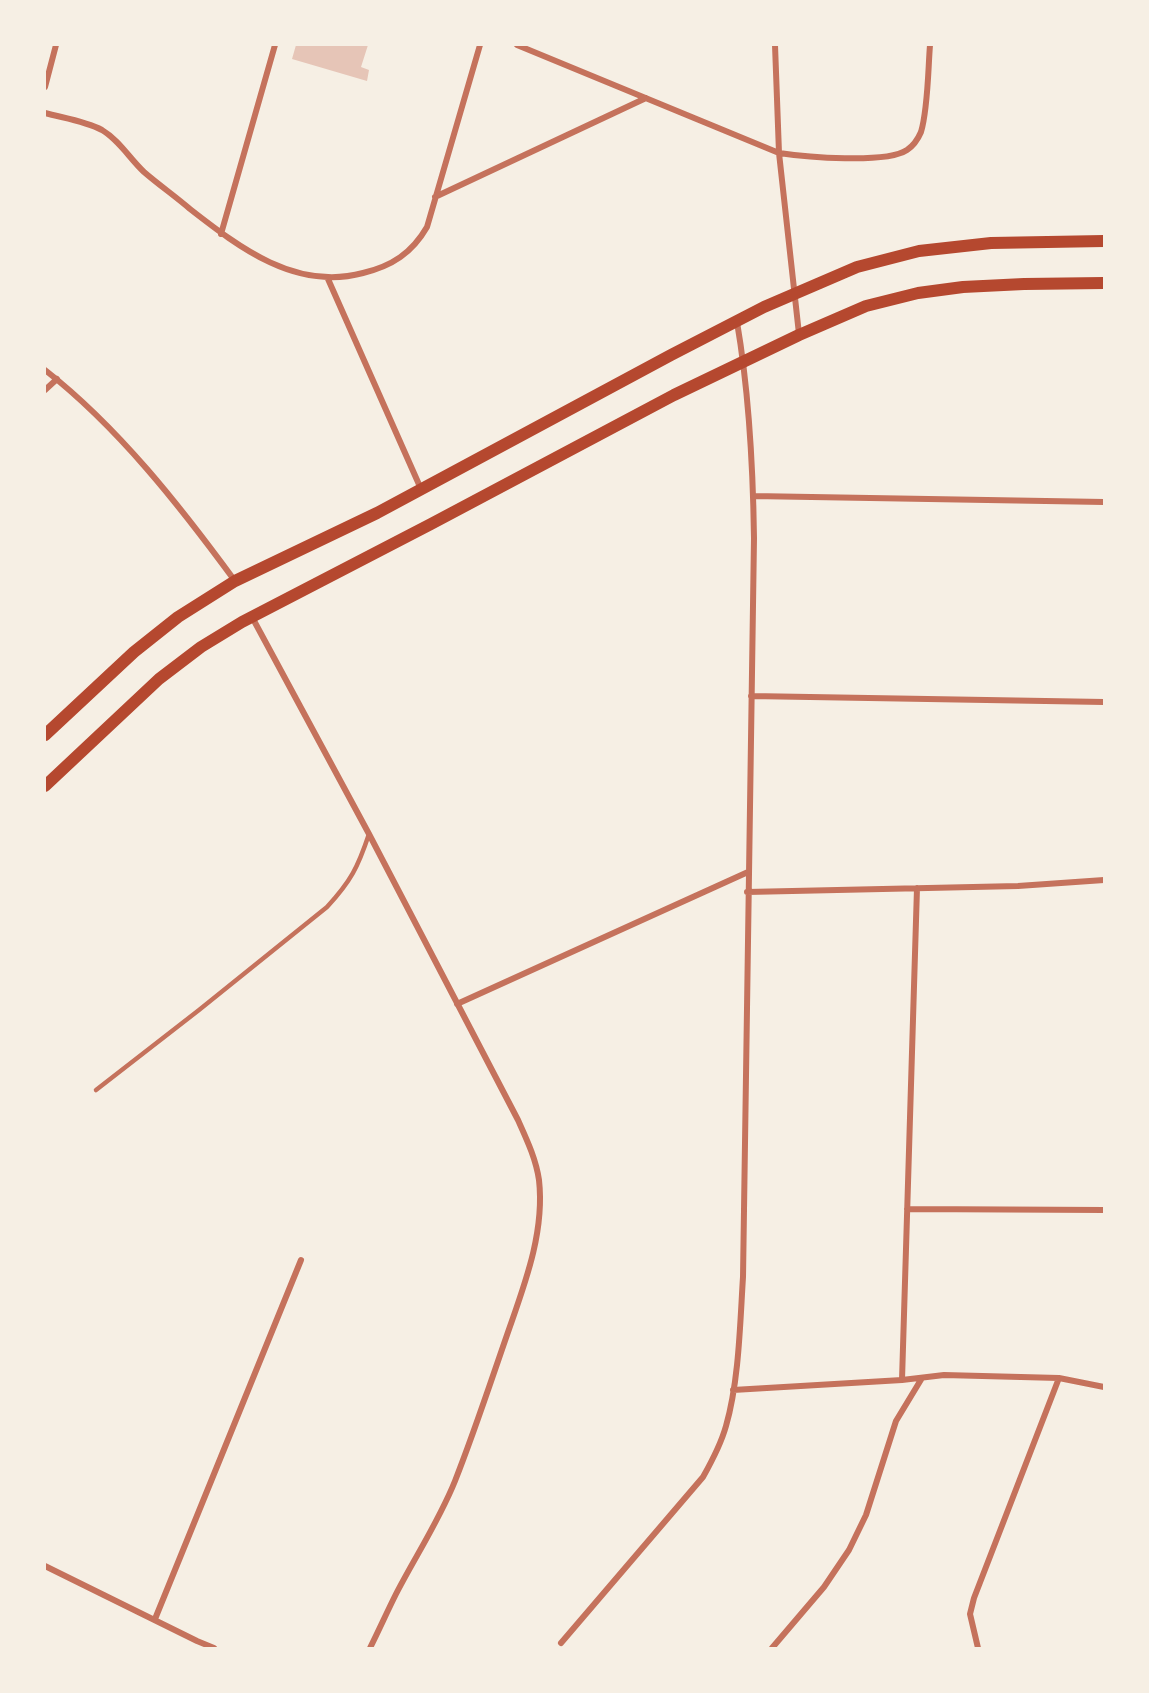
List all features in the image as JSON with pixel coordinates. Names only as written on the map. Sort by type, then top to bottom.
[{"type":"main road","points":[[45,735],[134,652],[178,617],[235,581],[377,513],[737,321],[857,267],[919,251],[991,243],[1104,241]]},
{"type":"main road","points":[[45,786],[159,679],[201,648],[252,617],[674,395],[744,361],[867,306],[918,293],[973,286],[1104,283]]},
{"type":"street","points":[[45,87],[56,45]]},
{"type":"street","points":[[221,234],[274,45]]},
{"type":"street","points":[[45,113],[101,130],[156,182],[242,248],[263,259],[310,276],[328,279],[350,277],[373,271],[409,252],[427,227],[480,45]]},
{"type":"street","points":[[517,45],[779,153],[811,157],[878,157],[908,150],[916,142],[921,132],[930,45]]},
{"type":"street","points":[[775,45],[779,153],[799,335]]},
{"type":"street","points":[[435,197],[646,98]]},
{"type":"street","points":[[328,279],[421,489]]},
{"type":"street","points":[[561,1643],[703,1477],[719,1448],[733,1390],[743,1277],[753,496],[744,361],[737,321]]},
{"type":"street","points":[[45,370],[119,438],[197,530],[235,581]]},
{"type":"street","points":[[45,390],[57,379]]},
{"type":"street","points":[[753,496],[1104,502]]},
{"type":"street","points":[[252,617],[369,834],[518,1120],[532,1151],[539,1179],[540,1206],[535,1247],[522,1292],[454,1482],[395,1594],[370,1648]]},
{"type":"street","points":[[751,696],[1104,702]]},
{"type":"street","points":[[457,1004],[748,872]]},
{"type":"street","points":[[747,892],[1018,886],[1104,880]]},
{"type":"street","points":[[902,1380],[917,888]]},
{"type":"street","points":[[907,1209],[1104,1210]]},
{"type":"street","points":[[155,1619],[301,1260]]},
{"type":"street","points":[[733,1390],[902,1380],[944,1375],[1059,1378],[1104,1387]]},
{"type":"street","points":[[772,1648],[824,1587],[849,1550],[866,1515],[896,1421],[922,1377]]},
{"type":"street","points":[[978,1648],[970,1614],[974,1598],[1059,1378]]},
{"type":"street","points":[[45,1566],[214,1648]]},
{"type":"street","points":[[193,1648],[197,1641]]},
{"type":"lane","points":[[96,1090],[199,1011],[327,907],[345,888],[358,866],[369,834]]},
{"type":"building","points":[[296,45],[368,45],[361,67],[369,70],[367,81],[292,59]]}]
